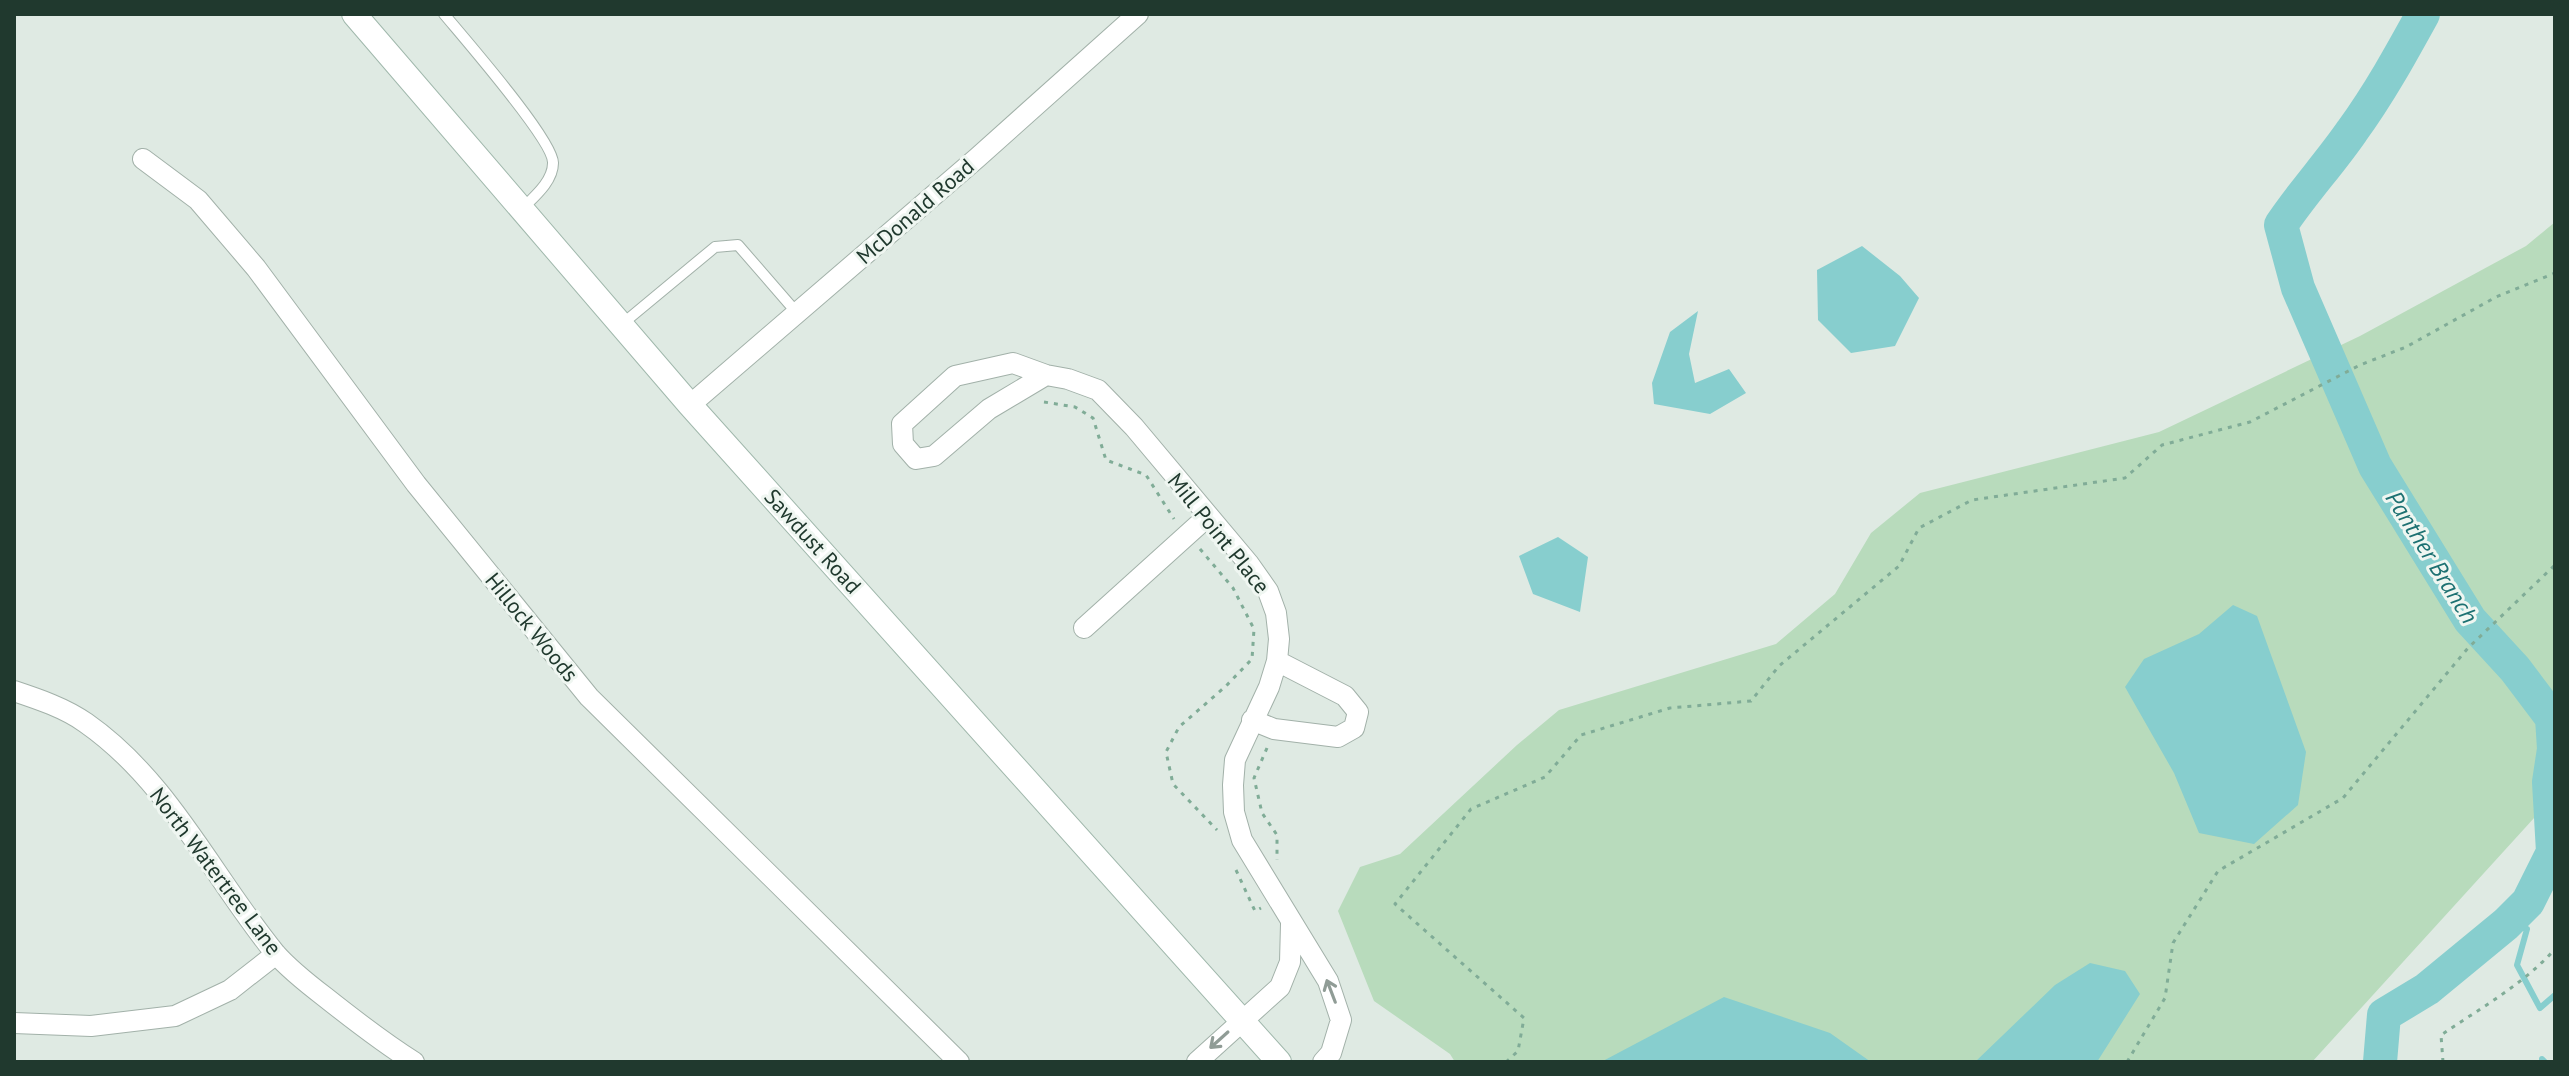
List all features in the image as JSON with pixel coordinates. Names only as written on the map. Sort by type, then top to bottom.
[{"type":"street","name":"Sawdust Road","points":[[354,14],[690,405],[1279,1062]]},
{"type":"street","name":"McDonald Road","points":[[690,405],[977,158],[1138,14]]},
{"type":"street","name":"Hillock Woods","points":[[143,159],[198,200],[256,268],[416,484],[589,697],[959,1062]]},
{"type":"street","name":"Mill Point Place","points":[[1046,375],[989,409],[934,456],[916,459],[903,444],[902,424],[955,376],[1013,363],[1098,390],[1134,427],[1268,591],[1276,613],[1279,639],[1277,661],[1269,687],[1235,760],[1234,812],[1242,840],[1328,981],[1341,1020],[1331,1053],[1323,1062]]},
{"type":"street","points":[[1084,628],[1207,517]]},
{"type":"street","points":[[1252,720],[1274,729],[1338,737],[1354,728],[1358,712],[1345,696],[1277,661]]},
{"type":"street","name":"North Watertree Lane","points":[[14,691],[40,699],[84,721],[121,750],[171,809],[276,954],[309,985],[377,1039],[414,1062]]},
{"type":"street","points":[[1197,1062],[1280,987],[1290,962],[1291,924]]},
{"type":"street","points":[[14,1023],[91,1026],[175,1016],[230,990],[276,954]]},
{"type":"lane","points":[[444,14],[540,134],[554,160],[551,175],[522,209]]},
{"type":"lane","points":[[621,325],[715,247],[738,245],[797,313]]},
{"type":"path","points":[[1506,1062],[1518,1051],[1524,1018],[1395,904],[1471,809],[1545,777],[1581,735],[1670,708],[1751,701],[1779,666],[1899,566],[1919,528],[1972,500],[2125,478],[2162,445],[2250,422],[2360,365],[2406,347],[2496,297],[2555,273]]},
{"type":"path","points":[[1044,402],[1075,407],[1093,418],[1106,460],[1146,475],[1165,508],[1233,588],[1254,629],[1252,659],[1179,727],[1166,752],[1173,784],[1221,835]]},
{"type":"path","points":[[2127,1062],[2165,998],[2173,943],[2218,871],[2343,798],[2468,648],[2555,565]]},
{"type":"path","points":[[1274,729],[1254,778],[1262,813],[1277,835],[1277,859],[1282,870]]},
{"type":"path","points":[[1233,864],[1255,911],[1277,900]]},
{"type":"path","points":[[2443,1062],[2441,1035],[2499,995],[2555,949]]},
{"type":"green space","points":[[2555,222],[2555,795],[2312,1062],[1455,1062],[1450,1054],[1374,1001],[1338,911],[1360,867],[1400,854],[1559,710],[1776,644],[1835,594],[1871,533],[1920,493],[2159,432],[2360,336],[2526,246]]},
{"type":"water","points":[[1862,246],[1900,276],[1919,298],[1895,346],[1851,353],[1818,320],[1817,270]]},
{"type":"water","points":[[1698,311],[1689,354],[1695,383],[1729,369],[1746,393],[1710,414],[1654,404],[1652,383],[1670,332]]},
{"type":"water","points":[[1558,537],[1588,557],[1580,612],[1533,594],[1519,556]]},
{"type":"water","points":[[2233,605],[2257,616],[2306,752],[2298,805],[2254,844],[2199,833],[2174,773],[2125,687],[2144,659],[2199,634]]},
{"type":"water","points":[[2090,963],[2125,971],[2140,994],[2097,1062],[1975,1062],[2055,985]]},
{"type":"water","points":[[1724,997],[1830,1033],[1871,1062],[1601,1062]]},
{"type":"waterway","name":"Panther Branch","points":[[2380,1062],[2384,1015],[2427,989],[2506,924],[2528,902],[2553,852],[2549,782],[2554,749],[2552,718],[2515,669],[2470,620],[2375,466],[2298,288],[2281,225],[2362,117],[2423,14]]},
{"type":"waterway","points":[[2506,924],[2527,929],[2517,965],[2540,1008],[2555,995]]},
{"type":"waterway","points":[[2542,1062],[2542,1059],[2545,1062]]}]
